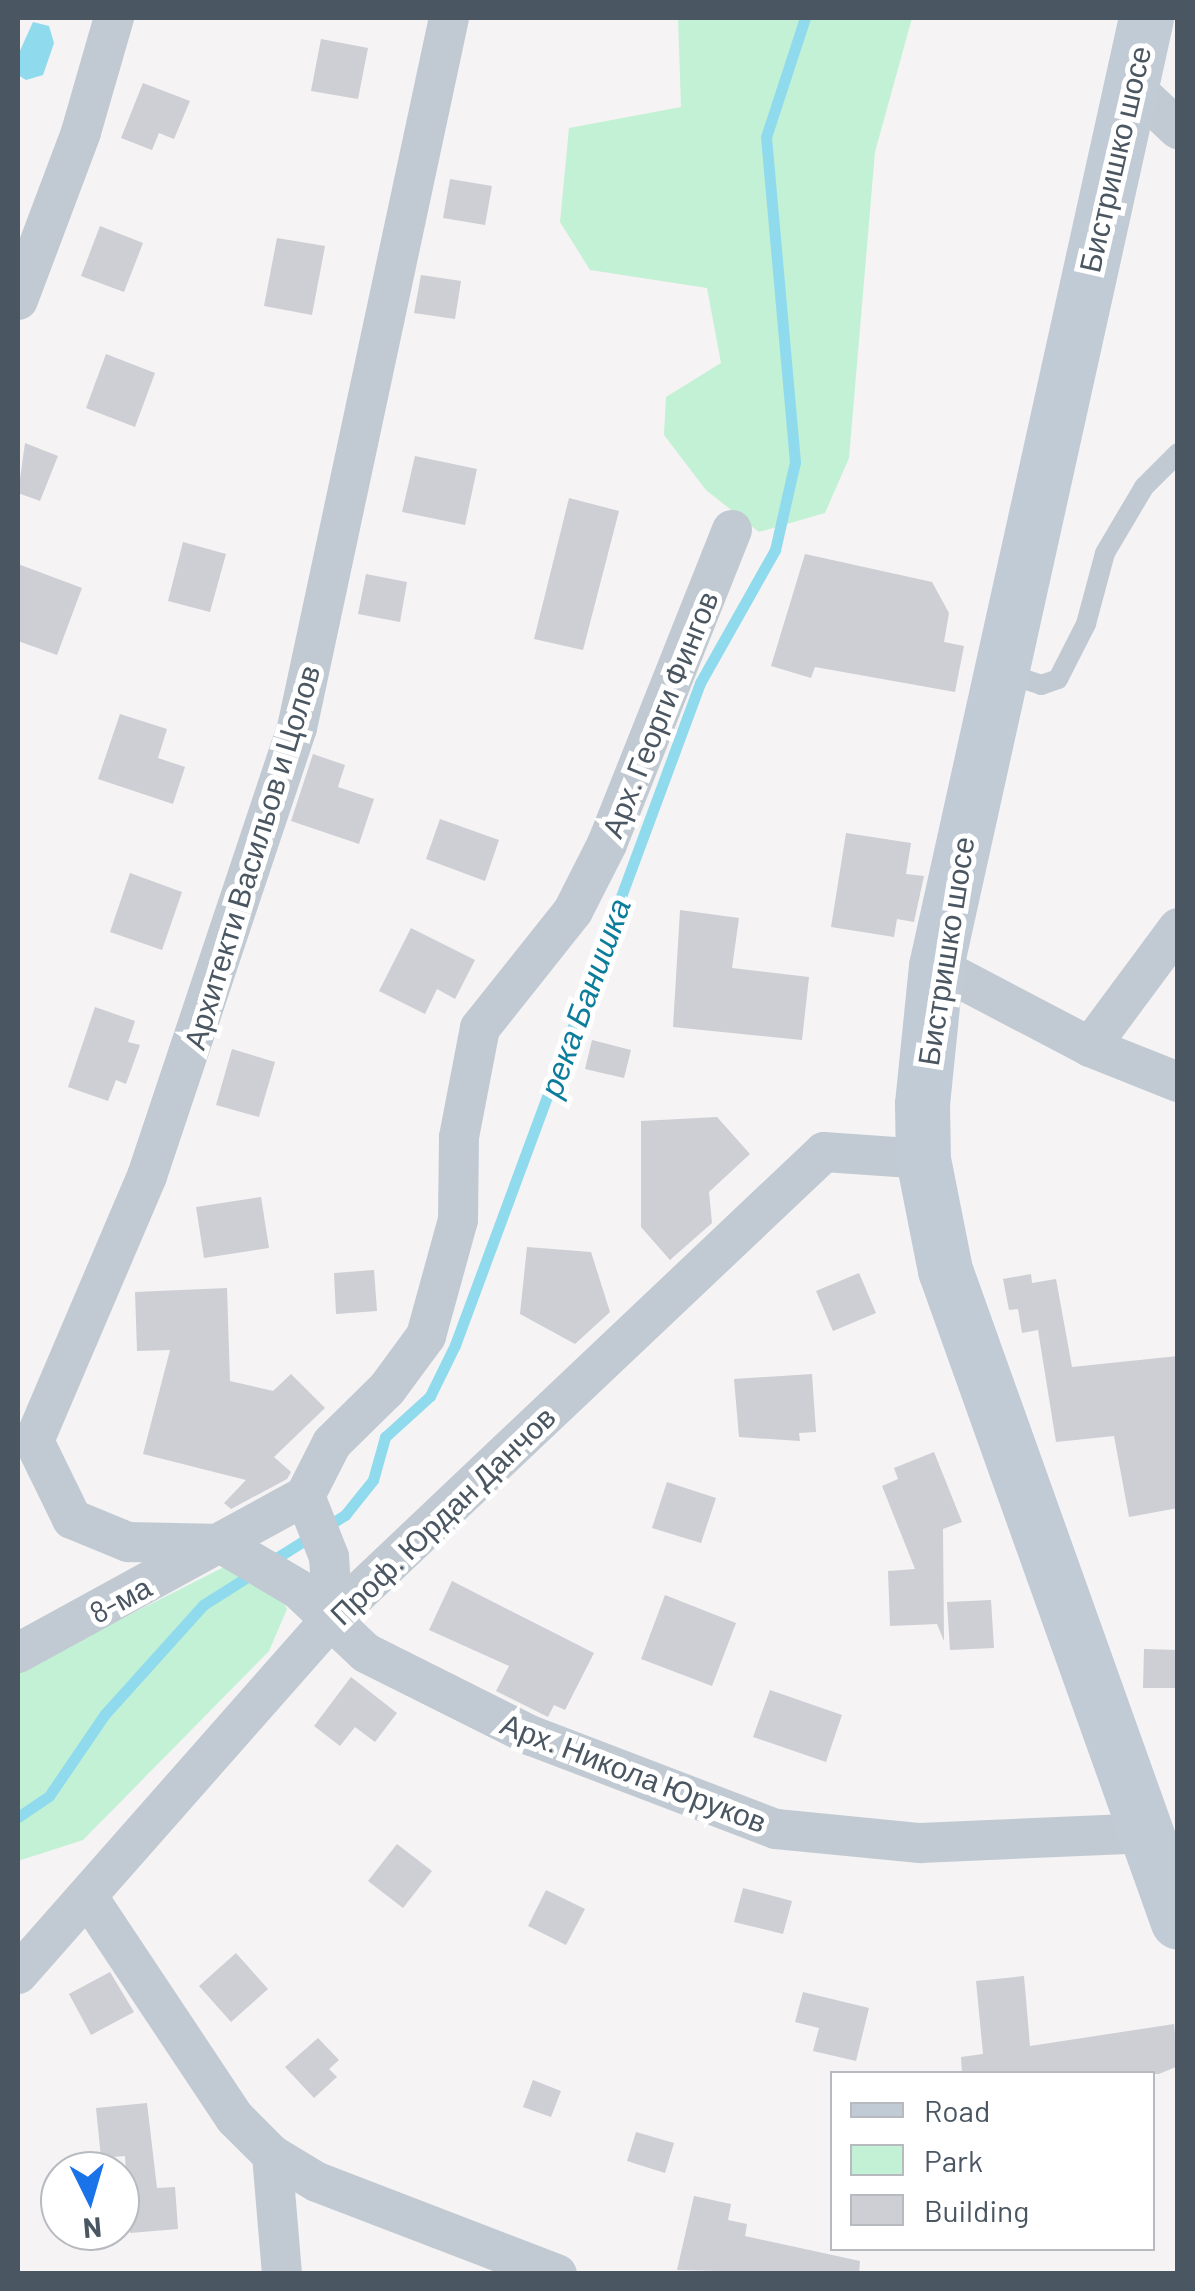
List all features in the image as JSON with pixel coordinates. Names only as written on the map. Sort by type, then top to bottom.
[{"type":"street","points":[[18,300],[28,245],[114,18]]},
{"type":"street","name":"Архитекти Васильов и Цолов","points":[[26,1440],[147,1176],[297,728],[449,18]]},
{"type":"street","name":"Бистришко шосе","points":[[1146,18],[998,670],[936,966],[923,1160],[945,1270],[1178,1922]]},
{"type":"street","points":[[1130,84],[1178,129]]},
{"type":"street","name":"Арх. Георги Фингов","points":[[305,1496],[332,1443],[387,1390],[426,1336],[458,1220],[458,1136],[480,1028],[573,910],[607,844],[732,530]]},
{"type":"street","points":[[1090,1047],[1178,928]]},
{"type":"street","points":[[936,966],[1090,1047],[1178,1082]]},
{"type":"street","name":"Проф. Юрдан Данчов","points":[[18,1974],[333,1617],[824,1152],[923,1160]]},
{"type":"street","points":[[26,1440],[72,1519],[128,1542],[222,1544],[305,1496],[329,1557],[333,1617]]},
{"type":"street","name":"Арх. Никола Юруков","points":[[222,1544],[298,1589],[333,1617],[366,1653],[532,1736],[776,1829],[920,1843],[1145,1833]]},
{"type":"street","name":"8-ма","points":[[18,1653],[222,1544]]},
{"type":"street","points":[[88,1897],[235,2118],[272,2155],[317,2182],[557,2274]]},
{"type":"street","points":[[272,2155],[282,2274]]},
{"type":"lane","points":[[998,670],[1041,685],[1058,679],[1086,624],[1106,553],[1144,486],[1178,453]]},
{"type":"green space","points":[[678,18],[912,18],[875,152],[849,458],[825,513],[759,532],[706,490],[664,435],[666,397],[721,363],[707,288],[590,270],[560,222],[569,128],[681,107]]},
{"type":"green space","points":[[224,1567],[277,1589],[287,1609],[269,1651],[83,1840],[18,1861],[18,1671]]},
{"type":"water","points":[[33,22],[49,26],[54,43],[43,75],[26,80],[18,75],[18,55]]},
{"type":"building","points":[[321,39],[368,48],[358,99],[311,91]]},
{"type":"building","points":[[143,83],[190,101],[174,139],[159,133],[152,150],[121,138]]},
{"type":"building","points":[[450,179],[492,186],[485,225],[443,218]]},
{"type":"building","points":[[100,226],[143,243],[124,292],[81,276]]},
{"type":"building","points":[[277,238],[325,246],[312,315],[264,306]]},
{"type":"building","points":[[421,275],[461,281],[455,319],[414,313]]},
{"type":"building","points":[[106,354],[155,373],[135,427],[86,408]]},
{"type":"building","points":[[25,443],[58,456],[40,501],[18,493]]},
{"type":"building","points":[[415,456],[477,469],[465,525],[402,512]]},
{"type":"building","points":[[569,498],[619,511],[583,650],[534,639]]},
{"type":"building","points":[[183,542],[226,554],[210,612],[168,601]]},
{"type":"building","points":[[805,554],[932,582],[949,613],[944,642],[964,646],[955,692],[815,667],[811,678],[771,666]]},
{"type":"building","points":[[18,564],[82,588],[57,655],[18,641]]},
{"type":"building","points":[[366,574],[407,582],[400,622],[358,614]]},
{"type":"building","points":[[120,714],[167,729],[158,758],[185,767],[173,804],[98,779]]},
{"type":"building","points":[[313,754],[345,765],[338,787],[374,799],[359,844],[291,821]]},
{"type":"building","points":[[440,819],[499,840],[485,881],[426,859]]},
{"type":"building","points":[[846,833],[911,843],[906,874],[924,876],[914,922],[897,919],[894,937],[831,927]]},
{"type":"building","points":[[130,873],[182,892],[162,950],[110,932]]},
{"type":"building","points":[[680,910],[739,918],[732,968],[809,977],[802,1040],[673,1027]]},
{"type":"building","points":[[411,928],[475,960],[455,999],[437,989],[425,1014],[379,991]]},
{"type":"building","points":[[95,1007],[135,1021],[128,1042],[140,1045],[126,1084],[116,1080],[108,1101],[68,1087]]},
{"type":"building","points":[[592,1040],[631,1050],[624,1078],[585,1069]]},
{"type":"building","points":[[232,1049],[275,1062],[259,1117],[216,1105]]},
{"type":"building","points":[[717,1117],[750,1154],[709,1192],[712,1223],[670,1260],[641,1227],[641,1121]]},
{"type":"building","points":[[261,1197],[269,1248],[204,1258],[196,1207]]},
{"type":"building","points":[[527,1247],[591,1252],[610,1312],[575,1344],[520,1314]]},
{"type":"building","points":[[374,1270],[377,1311],[336,1314],[334,1273]]},
{"type":"building","points":[[859,1273],[876,1313],[833,1331],[816,1291]]},
{"type":"building","points":[[1031,1274],[1032,1283],[1056,1279],[1072,1367],[1178,1356],[1178,1508],[1129,1517],[1114,1436],[1056,1442],[1038,1330],[1022,1333],[1018,1309],[1009,1310],[1003,1279]]},
{"type":"building","points":[[227,1288],[230,1381],[273,1391],[291,1374],[325,1408],[274,1457],[291,1472],[287,1479],[231,1509],[224,1503],[246,1480],[143,1454],[170,1350],[137,1351],[135,1292]]},
{"type":"building","points":[[812,1374],[816,1432],[799,1433],[800,1441],[739,1437],[734,1379]]},
{"type":"building","points":[[934,1452],[962,1522],[943,1529],[944,1641],[937,1624],[890,1626],[888,1571],[915,1569],[882,1486],[898,1479],[894,1468]]},
{"type":"building","points":[[667,1482],[716,1498],[701,1543],[652,1528]]},
{"type":"building","points":[[452,1581],[594,1653],[565,1710],[554,1705],[548,1717],[496,1691],[509,1666],[429,1630]]},
{"type":"building","points":[[665,1595],[736,1623],[712,1686],[641,1659]]},
{"type":"building","points":[[991,1600],[994,1648],[950,1650],[947,1602]]},
{"type":"building","points":[[1144,1649],[1178,1650],[1178,1688],[1143,1688]]},
{"type":"building","points":[[351,1677],[397,1713],[375,1742],[355,1727],[340,1746],[314,1726]]},
{"type":"building","points":[[770,1690],[842,1715],[826,1762],[753,1737]]},
{"type":"building","points":[[397,1844],[432,1871],[403,1908],[368,1881]]},
{"type":"building","points":[[743,1888],[792,1901],[783,1934],[734,1922]]},
{"type":"building","points":[[546,1890],[585,1909],[566,1945],[528,1926]]},
{"type":"building","points":[[236,1953],[268,1989],[231,2022],[199,1986]]},
{"type":"building","points":[[110,1972],[134,2012],[91,2035],[69,1994]]},
{"type":"building","points":[[1024,1976],[1030,2046],[1174,2024],[1178,2066],[1159,2074],[962,2071],[961,2057],[983,2054],[976,1981]]},
{"type":"building","points":[[803,1992],[869,2008],[856,2061],[813,2051],[819,2028],[795,2022]]},
{"type":"building","points":[[318,2038],[339,2060],[329,2069],[337,2077],[314,2098],[285,2067]]},
{"type":"building","points":[[533,2080],[561,2091],[551,2117],[523,2107]]},
{"type":"building","points":[[147,2103],[157,2188],[175,2187],[178,2229],[140,2232],[140,2151],[100,2151],[96,2108]]},
{"type":"building","points":[[636,2132],[674,2143],[665,2173],[627,2161]]},
{"type":"building","points":[[694,2196],[731,2204],[728,2220],[747,2224],[745,2236],[860,2261],[859,2274],[677,2270]]},
{"type":"waterway","name":"река Банишка","points":[[270,1562],[345,1515],[373,1480],[385,1437],[430,1396],[455,1345],[700,683],[775,550],[795,462],[766,137],[805,18]]},
{"type":"waterway","name":"река Банишка","points":[[18,1817],[49,1796],[105,1714],[203,1605],[255,1572]]}]
